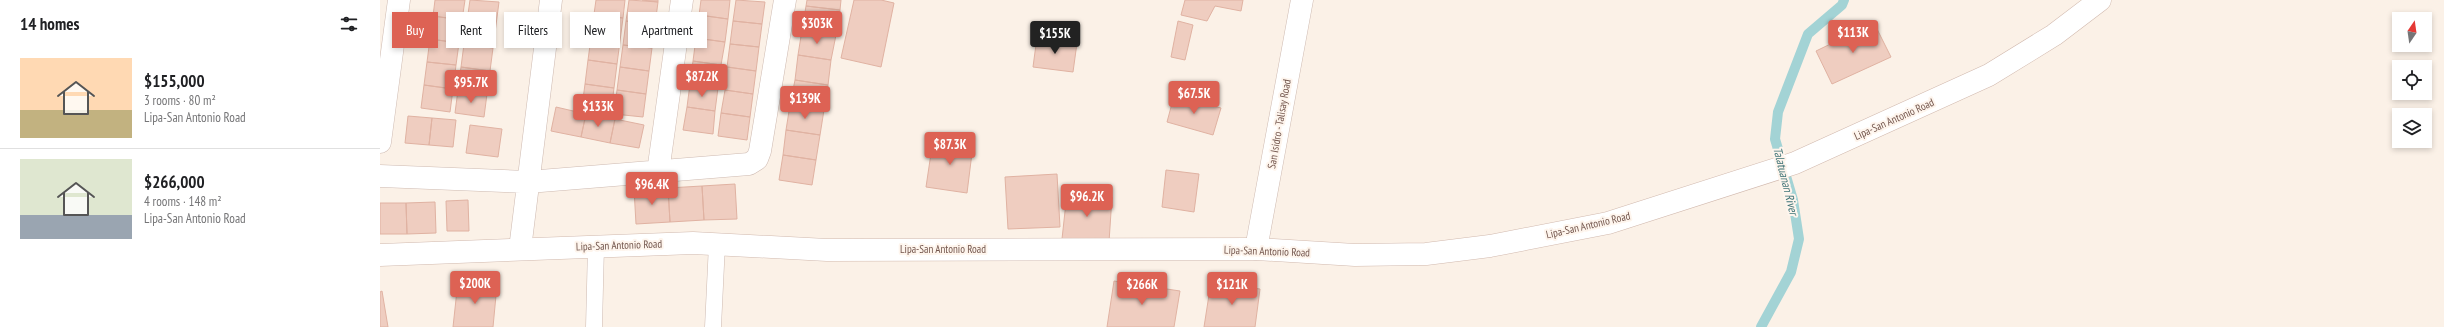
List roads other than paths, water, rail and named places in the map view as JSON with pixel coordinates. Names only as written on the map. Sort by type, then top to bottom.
[{"type":"main road","points":[[380,142],[398,0]]},
{"type":"main road","points":[[520,249],[551,0]]},
{"type":"main road","points":[[658,172],[682,0]]},
{"type":"main road","points":[[380,176],[528,182],[749,164],[757,159],[785,0]]},
{"type":"main road","name":"San Isidro - Talisay Road","points":[[1256,249],[1302,0]]},
{"type":"main road","name":"Lipa-San Antonio Road","points":[[380,255],[693,243],[827,250],[1256,249],[1355,255],[1426,254],[1490,246],[1608,223],[1795,163],[1989,75],[2054,35],[2100,0]]},
{"type":"lane","points":[[713,327],[717,244]]},
{"type":"lane","points":[[594,327],[596,246]]},
{"type":"waterway","name":"Talatuanan River","points":[[1761,327],[1791,272],[1799,239],[1793,200],[1775,139],[1778,112],[1808,34],[1842,5],[1844,0]]}]
